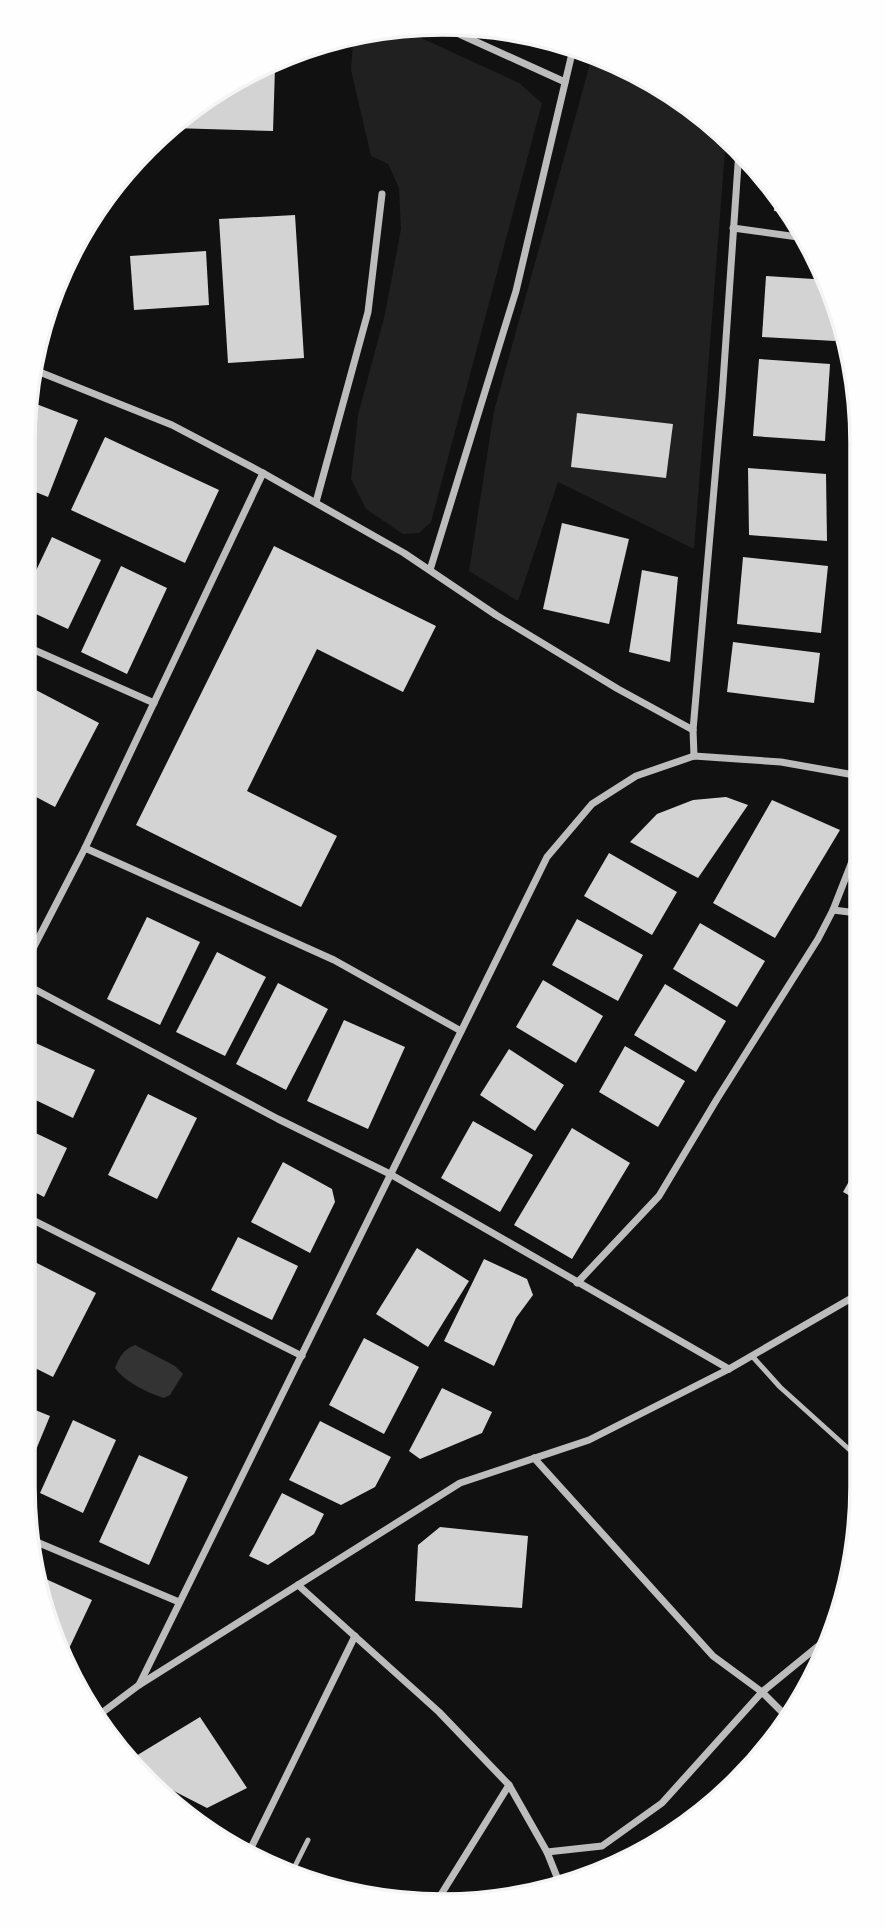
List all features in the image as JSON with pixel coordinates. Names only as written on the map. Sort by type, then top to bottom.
[{"type":"street","points":[[463,36],[565,82]]},
{"type":"street","points":[[430,570],[516,291],[571,56]]},
{"type":"street","points":[[694,756],[693,730],[722,397],[738,162]]},
{"type":"street","points":[[316,502],[368,312],[382,194]]},
{"type":"street","points":[[733,228],[793,236]]},
{"type":"street","points":[[41,373],[172,425],[263,472],[404,553],[507,622],[618,689],[693,730]]},
{"type":"street","points":[[35,945],[85,848],[263,472]]},
{"type":"street","points":[[35,650],[154,703]]},
{"type":"street","points":[[139,1685],[547,857],[592,804],[636,776],[694,756],[781,762],[850,774]]},
{"type":"street","points":[[85,848],[334,960],[461,1031]]},
{"type":"street","points":[[577,1283],[659,1196],[717,1098],[818,939],[834,910],[850,868]]},
{"type":"street","points":[[834,910],[850,912]]},
{"type":"street","points":[[35,989],[278,1119],[390,1174],[729,1369]]},
{"type":"street","points":[[35,1221],[302,1356]]},
{"type":"street","points":[[103,1712],[139,1685],[460,1483],[589,1440],[729,1369],[850,1299]]},
{"type":"street","points":[[534,1458],[713,1656],[762,1692],[782,1712]]},
{"type":"street","points":[[39,1543],[179,1602]]},
{"type":"street","points":[[298,1585],[439,1712],[509,1786],[547,1852],[557,1877]]},
{"type":"street","points":[[252,1846],[355,1636]]},
{"type":"street","points":[[547,1852],[602,1846],[662,1803],[762,1692],[817,1647]]},
{"type":"street","points":[[442,1894],[509,1786]]},
{"type":"lane","points":[[752,1356],[780,1387],[850,1450]]},
{"type":"lane","points":[[295,1866],[307,1840]]},
{"type":"shaded area","points":[[417,36],[519,83],[542,103],[431,522],[419,533],[403,534],[366,509],[351,479],[358,415],[385,314],[401,229],[399,188],[388,164],[371,156],[351,70],[353,45]]},
{"type":"shaded area","points":[[590,63],[623,77],[669,104],[725,149],[694,549],[558,482],[518,601],[469,571],[494,411]]},
{"type":"shaded area","points":[[135,1345],[175,1366],[183,1374],[170,1395],[164,1398],[144,1390],[115,1368],[122,1354]]},
{"type":"building","points":[[275,71],[273,131],[183,128],[216,104]]},
{"type":"building","points":[[295,215],[304,358],[228,363],[219,219]]},
{"type":"building","points":[[206,251],[209,305],[134,310],[130,256]]},
{"type":"building","points":[[766,276],[816,279],[835,335],[835,341],[762,337]]},
{"type":"building","points":[[759,359],[830,364],[825,441],[753,436]]},
{"type":"building","points":[[37,404],[78,420],[48,497],[35,492]]},
{"type":"building","points":[[577,413],[673,424],[666,478],[571,467]]},
{"type":"building","points":[[105,437],[219,490],[185,563],[71,510]]},
{"type":"building","points":[[748,468],[826,474],[827,541],[749,535]]},
{"type":"building","points":[[562,523],[629,539],[609,624],[543,609]]},
{"type":"building","points":[[52,537],[101,560],[68,629],[35,614],[35,573]]},
{"type":"building","points":[[274,546],[436,626],[403,692],[317,649],[247,791],[337,836],[301,907],[136,825]]},
{"type":"building","points":[[743,557],[828,566],[821,633],[737,624]]},
{"type":"building","points":[[121,566],[167,588],[127,674],[81,652]]},
{"type":"building","points":[[642,570],[678,577],[670,662],[629,652]]},
{"type":"building","points":[[733,642],[820,653],[814,703],[727,692]]},
{"type":"building","points":[[35,690],[99,723],[55,807],[35,796]]},
{"type":"building","points":[[726,797],[748,805],[698,878],[630,842],[657,814],[693,800]]},
{"type":"building","points":[[772,800],[840,830],[775,938],[713,903]]},
{"type":"building","points":[[609,853],[677,892],[652,935],[584,896]]},
{"type":"building","points":[[147,917],[200,942],[160,1025],[107,999]]},
{"type":"building","points":[[577,919],[643,955],[618,1001],[552,965]]},
{"type":"building","points":[[700,923],[765,961],[737,1007],[673,969]]},
{"type":"building","points":[[217,952],[266,977],[225,1056],[176,1032]]},
{"type":"building","points":[[543,980],[603,1016],[576,1063],[516,1027]]},
{"type":"building","points":[[278,983],[328,1009],[286,1090],[236,1064]]},
{"type":"building","points":[[665,984],[726,1021],[696,1072],[634,1035]]},
{"type":"building","points":[[344,1020],[405,1047],[368,1129],[307,1101]]},
{"type":"building","points":[[35,1043],[95,1070],[73,1118],[35,1100]]},
{"type":"building","points":[[625,1046],[685,1081],[658,1127],[599,1092]]},
{"type":"building","points":[[509,1049],[564,1085],[535,1131],[480,1095]]},
{"type":"building","points":[[148,1094],[197,1118],[157,1199],[108,1175]]},
{"type":"building","points":[[473,1121],[533,1155],[500,1212],[441,1178]]},
{"type":"building","points":[[572,1128],[630,1163],[572,1259],[514,1225]]},
{"type":"building","points":[[35,1133],[67,1148],[44,1197],[35,1192]]},
{"type":"building","points":[[283,1162],[332,1189],[335,1202],[310,1253],[251,1222]]},
{"type":"building","points":[[850,1180],[850,1196],[843,1192]]},
{"type":"building","points":[[238,1237],[298,1266],[272,1320],[211,1290]]},
{"type":"building","points":[[417,1248],[469,1281],[428,1347],[376,1314]]},
{"type":"building","points":[[484,1259],[527,1279],[533,1295],[516,1318],[494,1366],[444,1341]]},
{"type":"building","points":[[35,1262],[96,1293],[53,1377],[35,1368]]},
{"type":"building","points":[[364,1338],[419,1367],[384,1434],[329,1405]]},
{"type":"building","points":[[442,1388],[492,1412],[482,1433],[420,1459],[409,1451]]},
{"type":"building","points":[[35,1410],[50,1416],[35,1452]]},
{"type":"building","points":[[73,1420],[116,1440],[83,1513],[40,1493]]},
{"type":"building","points":[[320,1421],[391,1457],[375,1487],[341,1505],[289,1480]]},
{"type":"building","points":[[139,1455],[188,1477],[149,1565],[99,1542]]},
{"type":"building","points":[[282,1493],[324,1514],[314,1534],[268,1565],[249,1556]]},
{"type":"building","points":[[440,1527],[528,1536],[522,1608],[415,1601],[418,1545]]},
{"type":"building","points":[[46,1579],[92,1600],[69,1649]]},
{"type":"building","points":[[200,1717],[247,1788],[207,1808],[169,1789],[137,1756]]}]
